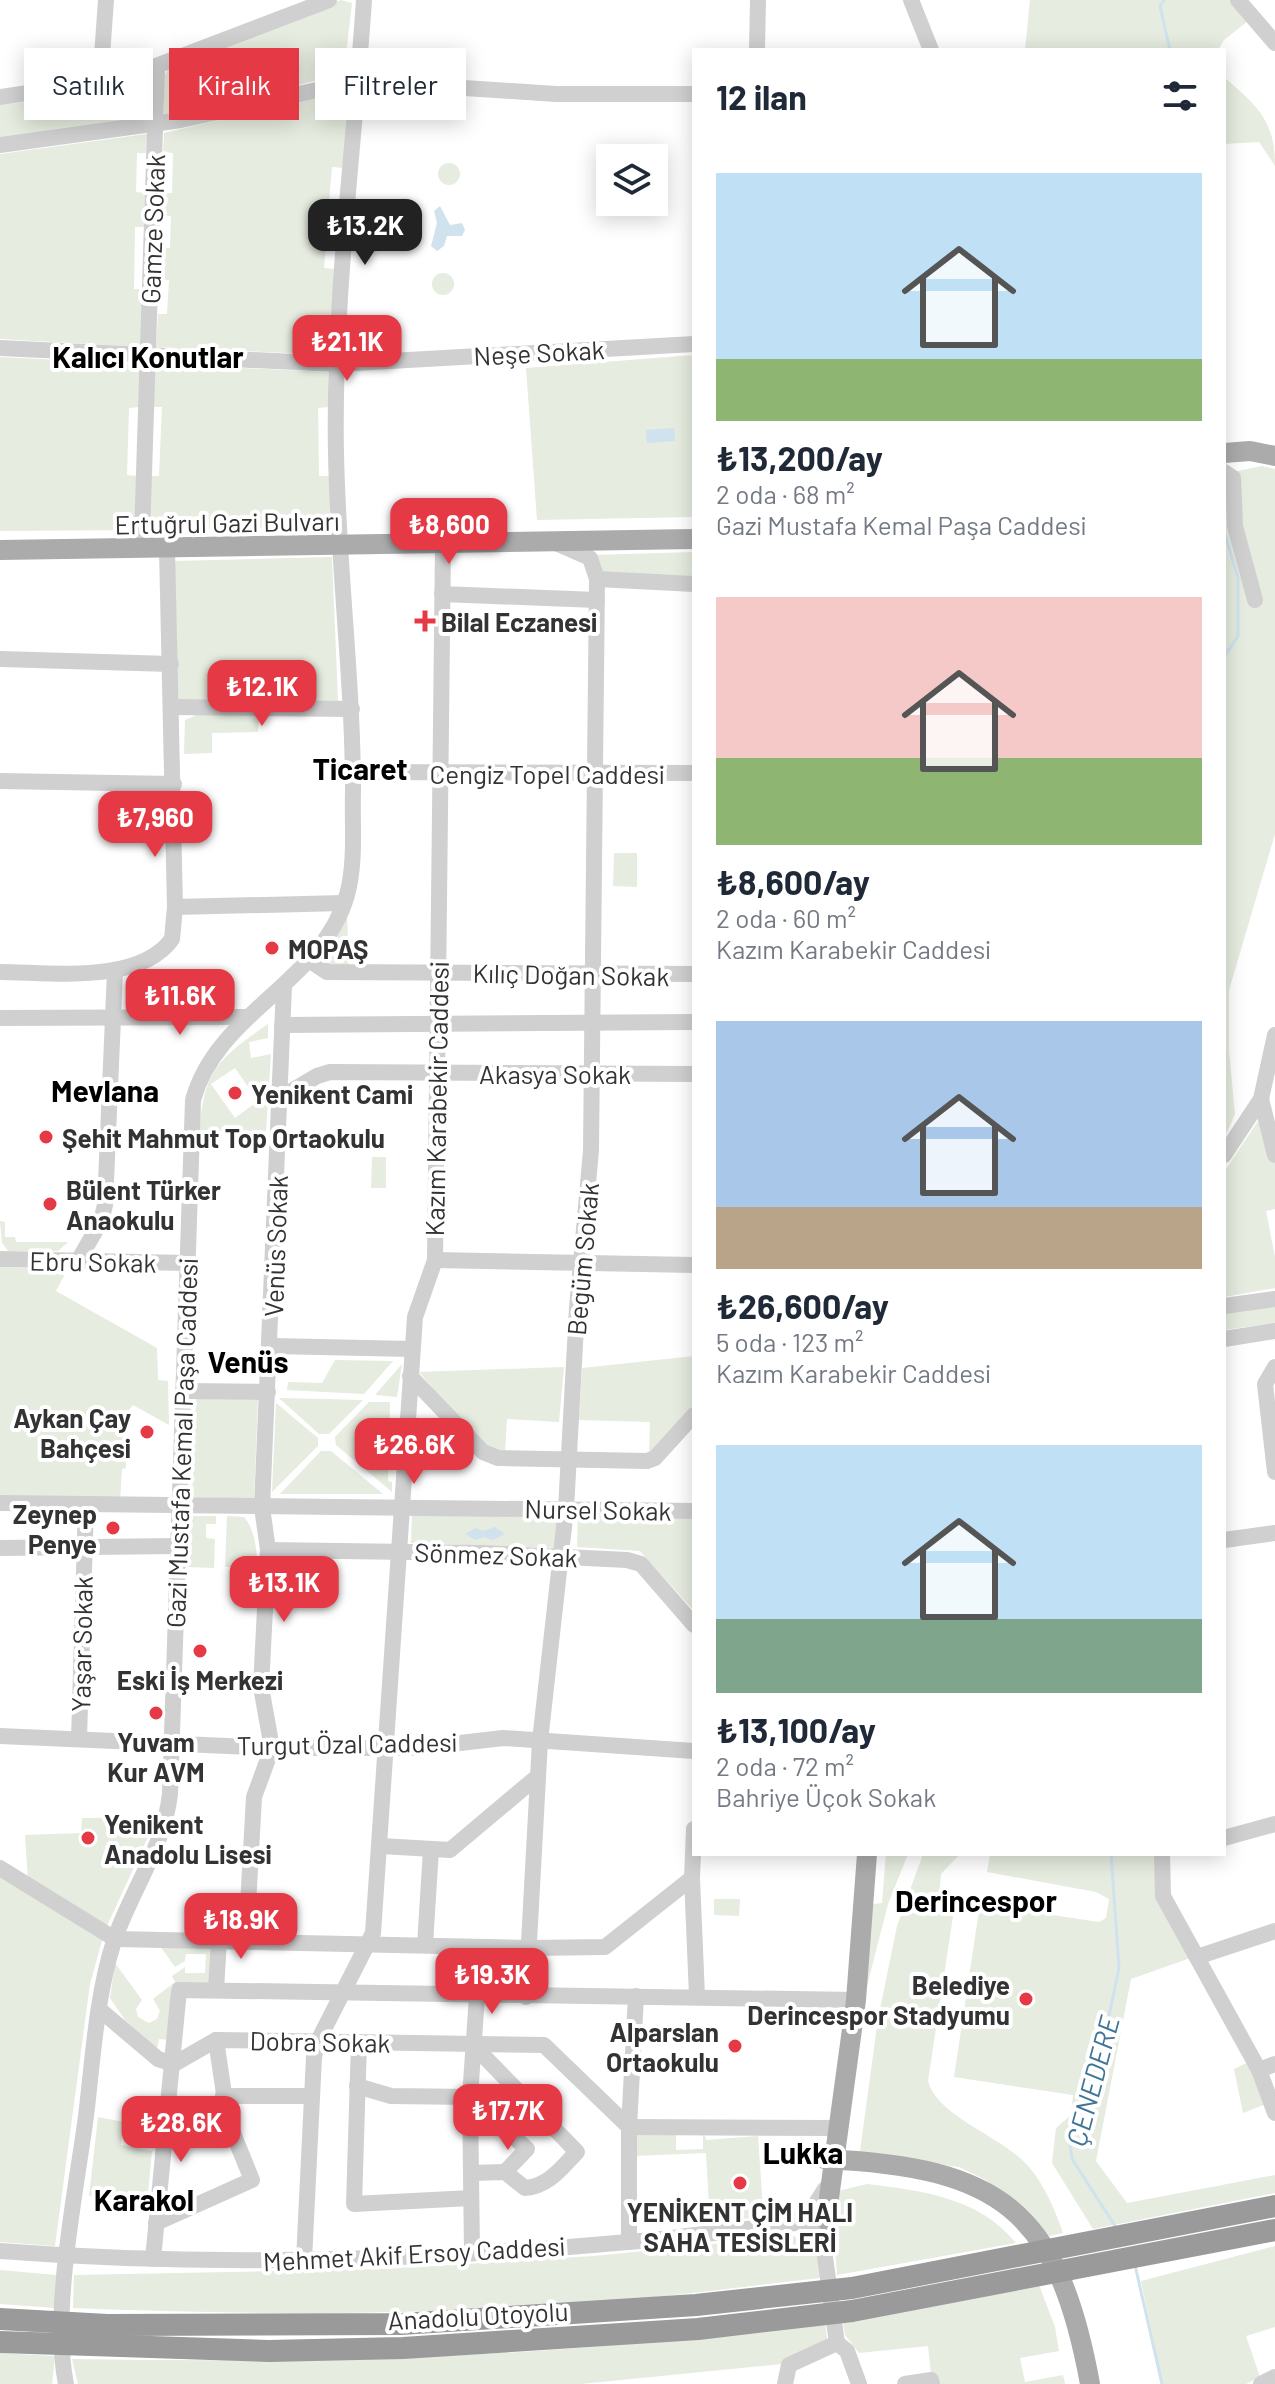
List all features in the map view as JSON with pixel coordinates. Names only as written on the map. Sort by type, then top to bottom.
[{"type":"highway","name":"Anadolu Otoyolu","points":[[0,2319],[200,2326],[487,2320],[787,2297],[852,2288],[1275,2206]]},
{"type":"highway","name":"Anadolu Otoyolu","points":[[0,2342],[269,2351],[505,2342],[790,2319],[1275,2230]]},
{"type":"main road","points":[[1226,440],[1252,438],[1275,443]]},
{"type":"main road","points":[[1226,453],[1250,451],[1275,456]]},
{"type":"main road","name":"Ertuğrul Gazi Bulvarı","points":[[0,550],[167,549],[340,540],[692,529]]},
{"type":"main road","name":"Ertuğrul Gazi Bulvarı","points":[[0,538],[142,536],[443,544],[692,539]]},
{"type":"main road","points":[[849,1998],[855,1856]]},
{"type":"main road","points":[[826,2220],[833,2127],[867,1856]]},
{"type":"main road","points":[[833,2127],[860,2168],[961,2192],[1022,2234],[1034,2251],[1065,2319],[1077,2384]]},
{"type":"main road","points":[[828,2173],[860,2168],[954,2176],[984,2190],[1023,2218],[1043,2244],[1068,2297],[1080,2330],[1090,2384]]},
{"type":"street","points":[[103,48],[106,0]]},
{"type":"street","points":[[153,67],[329,0]]},
{"type":"street","name":"Gazi Mustafa Kemal Paşa Caddesi","points":[[360,48],[364,0]]},
{"type":"street","points":[[757,48],[758,0]]},
{"type":"street","points":[[911,0],[930,48]]},
{"type":"street","points":[[919,0],[939,48]]},
{"type":"street","points":[[1238,0],[1275,43]]},
{"type":"street","name":"Gamze Sokak","points":[[142,536],[157,66]]},
{"type":"street","points":[[466,88],[556,94],[692,94]]},
{"type":"street","points":[[0,145],[156,124],[315,90]]},
{"type":"street","points":[[0,97],[24,94]]},
{"type":"street","name":"Gazi Mustafa Kemal Paşa Caddesi","points":[[64,2376],[64,2286],[99,2009],[115,1939],[166,1823],[172,1744],[193,1100],[210,1059],[245,1017],[284,986],[309,960],[344,903],[351,866],[352,709],[340,540],[337,364],[355,120]]},
{"type":"street","name":"Neşe Sokak","points":[[0,348],[337,364],[692,344]]},
{"type":"street","points":[[1226,473],[1233,478],[1235,526],[1255,600]]},
{"type":"street","points":[[556,543],[590,558],[597,579],[692,584]]},
{"type":"street","name":"Kazım Karabekir Caddesi","points":[[304,2260],[311,2096],[318,2041],[373,1933],[412,1349],[415,1317],[435,1260],[443,544]]},
{"type":"street","points":[[0,972],[115,971],[144,962],[167,946],[174,932],[173,707],[167,549]]},
{"type":"street","name":"Begüm Sokak","points":[[526,1997],[540,1741],[566,1509],[591,1150],[597,579]]},
{"type":"street","points":[[442,594],[597,600]]},
{"type":"street","points":[[0,659],[171,664]]},
{"type":"street","points":[[173,707],[352,709]]},
{"type":"street","name":"Cengiz Topel Caddesi","points":[[353,772],[692,773]]},
{"type":"street","points":[[0,781],[174,784]]},
{"type":"street","points":[[175,907],[344,903]]},
{"type":"street","name":"Kılıç Doğan Sokak","points":[[309,960],[327,972],[692,974]]},
{"type":"street","points":[[78,1261],[101,1221],[105,1205],[115,971]]},
{"type":"street","name":"Venüs Sokak","points":[[272,1748],[261,1687],[268,1550],[262,1507],[284,986]]},
{"type":"street","points":[[0,1018],[245,1017]]},
{"type":"street","points":[[282,1025],[692,1022]]},
{"type":"street","points":[[1275,1035],[1268,1098],[1275,1155]]},
{"type":"street","name":"Akasya Sokak","points":[[280,1098],[330,1072],[692,1074]]},
{"type":"street","points":[[1226,1152],[1268,1098]]},
{"type":"street","name":"Ebru Sokak","points":[[0,1259],[186,1263]]},
{"type":"street","points":[[435,1260],[692,1265]]},
{"type":"street","points":[[1226,1306],[1275,1299]]},
{"type":"street","points":[[1226,1339],[1275,1331]]},
{"type":"street","points":[[271,1346],[412,1349]]},
{"type":"street","points":[[1275,1367],[1265,1384],[1275,1472]]},
{"type":"street","points":[[410,1376],[489,1456],[569,1461],[647,1461],[655,1458],[692,1417]]},
{"type":"street","points":[[183,1391],[268,1392]]},
{"type":"street","name":"Nursel Sokak","points":[[0,1503],[262,1507],[403,1505],[692,1511]]},
{"type":"street","name":"Yaşar Sokak","points":[[79,1739],[86,1504]]},
{"type":"street","points":[[1226,1540],[1275,1533]]},
{"type":"street","name":"Yaşar Sokak","points":[[0,1548],[178,1546]]},
{"type":"street","name":"Sönmez Sokak","points":[[268,1550],[562,1555],[627,1560],[641,1564],[692,1623]]},
{"type":"street","name":"Turgut Özal Caddesi","points":[[0,1736],[272,1748],[434,1747],[491,1738],[692,1751]]},
{"type":"street","points":[[246,1941],[254,1797],[272,1748]]},
{"type":"street","points":[[381,1846],[450,1850],[538,1776]]},
{"type":"street","points":[[1226,1837],[1275,1824]]},
{"type":"street","points":[[425,1945],[431,1849]]},
{"type":"street","points":[[693,1856],[697,1996]]},
{"type":"street","points":[[1162,1856],[1163,1896],[1197,1957],[1267,2067],[1275,2113]]},
{"type":"street","points":[[0,1868],[115,1939],[529,1948],[605,1947],[692,1878]]},
{"type":"street","points":[[1197,1957],[1275,1931]]},
{"type":"street","points":[[216,1990],[219,1940]]},
{"type":"street","points":[[153,2259],[179,1990],[526,1997],[849,1998]]},
{"type":"street","points":[[472,2252],[470,2097],[477,1996]]},
{"type":"street","points":[[629,2242],[629,2127],[636,1996]]},
{"type":"street","points":[[99,2009],[158,2059],[174,2064]]},
{"type":"street","points":[[156,2223],[252,2180],[228,2121],[216,2040]]},
{"type":"street","name":"Dobra Sokak","points":[[174,2064],[216,2040],[544,2045],[629,2127]]},
{"type":"street","points":[[359,2042],[354,2204],[471,2198]]},
{"type":"street","points":[[471,2173],[505,2172],[525,2188],[541,2185],[577,2152],[472,2044]]},
{"type":"street","points":[[357,2086],[391,2096],[470,2097],[527,2149],[505,2172]]},
{"type":"street","points":[[223,2096],[311,2096]]},
{"type":"street","points":[[505,2129],[529,2105]]},
{"type":"street","points":[[629,2127],[833,2127]]},
{"type":"street","points":[[825,2257],[819,2241],[789,2223],[813,2208],[828,2173]]},
{"type":"street","points":[[826,2220],[825,2257],[837,2343],[847,2351],[859,2384]]},
{"type":"street","name":"Mehmet Akif Ersoy Caddesi","points":[[0,2251],[153,2259],[304,2260],[629,2242],[826,2220]]},
{"type":"street","points":[[785,2384],[789,2365],[837,2343]]},
{"type":"street","points":[[1261,2384],[1275,2377]]},
{"type":"street","points":[[905,2384],[931,2380],[932,2384]]},
{"type":"shaded area","points":[[341,0],[352,3],[347,48],[315,48],[315,81],[299,85],[299,48],[214,48]]},
{"type":"shaded area","points":[[1030,0],[1230,0],[1248,21],[1224,40],[1219,48],[1025,48]]},
{"type":"shaded area","points":[[169,68],[169,116],[164,115],[164,76]]},
{"type":"shaded area","points":[[1226,79],[1255,106],[1268,125],[1275,166],[1259,142],[1226,144]]},
{"type":"shaded area","points":[[315,98],[315,120],[347,120],[344,168],[332,167],[329,203],[340,205],[339,223],[328,222],[324,268],[335,269],[328,355],[156,347],[158,314],[167,314],[169,280],[160,279],[161,248],[170,248],[171,216],[162,216],[163,193],[172,193],[173,153],[163,152],[164,133],[220,120],[299,120],[299,102]]},
{"type":"shaded area","points":[[24,102],[24,120],[147,120],[0,142],[0,105]]},
{"type":"shaded area","points":[[147,134],[146,153],[137,153],[136,192],[145,193],[144,227],[135,227],[134,289],[143,290],[142,347],[0,339],[0,154]]},
{"type":"shaded area","points":[[445,163],[453,163],[460,174],[453,185],[445,185],[438,178],[438,170]]},
{"type":"shaded area","points":[[439,273],[447,273],[454,284],[447,295],[439,295],[432,288],[432,280]]},
{"type":"shaded area","points":[[692,355],[692,517],[537,520],[526,368]]},
{"type":"shaded area","points":[[0,357],[141,364],[139,407],[129,408],[127,475],[137,476],[135,530],[0,531]]},
{"type":"shaded area","points":[[154,364],[328,372],[329,407],[318,408],[319,476],[330,476],[330,527],[148,530],[150,476],[159,476],[162,407],[152,407]]},
{"type":"shaded area","points":[[1262,466],[1275,469],[1275,834],[1229,990],[1229,1051],[1235,1114],[1226,1134],[1226,474]]},
{"type":"shaded area","points":[[692,552],[692,577],[601,573],[593,555]]},
{"type":"shaded area","points":[[332,557],[338,701],[178,700],[174,561]]},
{"type":"shaded area","points":[[199,714],[259,715],[258,732],[212,733],[212,753],[184,754],[185,720]]},
{"type":"shaded area","points":[[614,853],[637,853],[637,887],[613,886]]},
{"type":"shaded area","points":[[347,915],[349,965],[321,966],[319,963]]},
{"type":"shaded area","points":[[268,1024],[268,1038],[249,1042],[251,1058],[271,1054],[266,1131],[199,1131],[205,1093],[217,1067]],"holes":[[[235,1068],[258,1101],[235,1118],[211,1084]]]},
{"type":"shaded area","points":[[1264,1112],[1275,1159],[1275,1209],[1266,1211],[1275,1257],[1275,1288],[1226,1297],[1226,1169]]},
{"type":"shaded area","points":[[372,1157],[386,1157],[386,1188],[371,1188]]},
{"type":"shaded area","points":[[0,1221],[5,1222],[5,1237],[15,1237],[16,1242],[68,1242],[58,1251],[9,1252],[2,1243]]},
{"type":"shaded area","points":[[0,1267],[67,1270],[56,1291],[157,1348],[158,1380],[168,1381],[169,1425],[133,1405],[127,1412],[126,1468],[122,1469],[120,1501],[0,1499]]},
{"type":"shaded area","points":[[1275,1305],[1275,1323],[1226,1330],[1226,1313]]},
{"type":"shaded area","points":[[692,1356],[692,1408],[649,1457],[650,1422],[579,1420],[582,1368]]},
{"type":"shaded area","points":[[335,1360],[393,1361],[364,1394],[287,1390],[288,1382],[322,1383]]},
{"type":"shaded area","points":[[402,1364],[397,1397],[375,1395]]},
{"type":"shaded area","points":[[564,1367],[559,1422],[507,1419],[505,1455],[485,1450],[419,1372]]},
{"type":"shaded area","points":[[279,1398],[363,1400],[329,1434],[319,1434]]},
{"type":"shaded area","points":[[196,1399],[258,1399],[254,1499],[192,1497]]},
{"type":"shaded area","points":[[369,1402],[390,1402],[388,1481],[392,1482],[392,1492],[336,1445],[335,1437]]},
{"type":"shaded area","points":[[276,1403],[318,1438],[318,1446],[272,1492]]},
{"type":"shaded area","points":[[321,1451],[331,1451],[383,1494],[280,1494]]},
{"type":"shaded area","points":[[412,1512],[558,1516],[557,1548],[411,1543]]},
{"type":"shaded area","points":[[189,1516],[216,1516],[216,1524],[206,1524],[206,1538],[215,1539],[214,1568],[187,1567]]},
{"type":"shaded area","points":[[227,1516],[244,1517],[248,1522],[255,1541],[258,1568],[225,1567]]},
{"type":"shaded area","points":[[578,1517],[692,1519],[692,1609],[640,1551],[577,1547]]},
{"type":"shaded area","points":[[157,1817],[106,1928],[28,1880],[25,1835],[81,1833],[82,1818]]},
{"type":"shaded area","points":[[886,1856],[907,1856],[888,1904],[865,1994],[868,1905],[882,1903]]},
{"type":"shaded area","points":[[922,1856],[958,1856],[941,1874],[939,1899],[955,1903],[928,2081],[944,2105],[1018,2156],[1029,2167],[1049,2198],[1063,2233],[1045,2237],[986,2180],[959,2167],[862,2155],[860,2151],[878,2019],[897,1926]]},
{"type":"shaded area","points":[[990,1856],[1162,1856],[1163,1896],[1196,1956],[1131,1979],[1096,2161],[1127,2203],[1275,2175],[1275,2193],[1093,2229],[1052,2163],[1056,2128],[1071,2115],[1073,2095],[954,2077],[980,1904],[1099,1922],[1106,1918],[1109,1899],[1096,1892],[987,1872]]},
{"type":"shaded area","points":[[0,1876],[103,1937],[90,1984],[55,2246],[0,2242]]},
{"type":"shaded area","points":[[714,1899],[740,1899],[739,1916],[714,1915]]},
{"type":"shaded area","points":[[160,1946],[214,1948],[213,1986],[171,1986],[169,2040],[159,2039],[157,2050],[125,2020],[110,1998],[115,1963],[142,2000],[136,2009],[138,2017],[149,2023],[157,2019],[160,2011],[153,1999],[175,1982],[172,1976],[185,1967],[185,1973],[205,1973],[206,1954],[186,1954],[185,1961],[175,1967]]},
{"type":"shaded area","points":[[1253,2060],[1271,2102],[1243,2113],[1234,2069]]},
{"type":"shaded area","points":[[98,2117],[124,2122],[121,2145],[152,2151],[147,2204],[89,2196]]},
{"type":"shaded area","points":[[638,2132],[704,2132],[706,2140],[758,2136],[763,2209],[772,2209],[772,2216],[710,2222],[706,2153],[634,2156],[634,2138]],"holes":[[[676,2134],[703,2134],[703,2149],[676,2150]]]},
{"type":"shaded area","points":[[867,2184],[929,2194],[967,2206],[985,2215],[1016,2243],[837,2275],[834,2236],[838,2191]]},
{"type":"shaded area","points":[[793,2236],[813,2243],[819,2255],[820,2278],[629,2300],[470,2310],[271,2313],[73,2308],[74,2275],[383,2269],[594,2256]]},
{"type":"shaded area","points":[[1275,2246],[1275,2327],[1246,2336],[1260,2377],[1246,2384],[1162,2384],[1141,2281]]},
{"type":"shaded area","points":[[0,2270],[56,2275],[55,2308],[0,2304]]},
{"type":"shaded area","points":[[1039,2285],[1055,2327],[1059,2351],[1020,2358],[1025,2382],[1063,2375],[1065,2384],[932,2384],[928,2346],[859,2353],[845,2335],[843,2323]]},
{"type":"shaded area","points":[[825,2320],[827,2339],[782,2364],[581,2384],[78,2384],[72,2359],[261,2360],[450,2356],[638,2343]]},
{"type":"shaded area","points":[[0,2353],[55,2356],[52,2384],[0,2384]]},
{"type":"water","points":[[440,206],[450,225],[462,223],[465,230],[462,236],[447,236],[444,246],[437,251],[431,246],[437,223],[434,211]]},
{"type":"water","points":[[674,428],[675,441],[647,443],[646,430]]},
{"type":"water","points":[[495,1527],[505,1534],[493,1540],[483,1537],[476,1540],[465,1534],[475,1528],[483,1531]]},
{"type":"waterway","name":"ÇENEDERE","points":[[1164,0],[1160,6],[1170,48]]},
{"type":"waterway","points":[[1226,538],[1238,578],[1238,636],[1226,654]]},
{"type":"waterway","name":"ÇENEDERE","points":[[1111,1856],[1119,1968],[1105,2035],[1070,2144],[1072,2159],[1117,2229]]},
{"type":"waterway","name":"ÇENEDERE","points":[[1135,2265],[1162,2384]]},
{"type":"place","name":"Bilal Eczanesi","points":[[425,621]]},
{"type":"place","name":"MOPAŞ","points":[[272,948]]},
{"type":"place","name":"Yenikent Cami","points":[[235,1093]]},
{"type":"place","name":"Şehit Mahmut Top Ortaokulu","points":[[46,1137]]},
{"type":"place","name":"Bülent Türker Anaokulu","points":[[50,1204]]},
{"type":"place","name":"Aykan Çay Bahçesi","points":[[147,1432]]},
{"type":"place","name":"Zeynep Penye","points":[[113,1528]]},
{"type":"place","name":"Eski İş Merkezi","points":[[200,1651]]},
{"type":"place","name":"Yuvam Kur AVM","points":[[156,1713]]},
{"type":"place","name":"Yenikent Anadolu Lisesi","points":[[88,1838]]},
{"type":"place","name":"Belediye Derincespor Stadyumu","points":[[1026,1999]]},
{"type":"place","name":"Alparslan Ortaokulu","points":[[735,2046]]},
{"type":"place","name":"YENİKENT ÇİM HALI SAHA TESİSLERİ","points":[[740,2183]]},
{"type":"district","name":"Kalıcı Konutlar","points":[[148,356]]},
{"type":"district","name":"Ticaret","points":[[360,768]]},
{"type":"district","name":"Mevlana","points":[[105,1090]]},
{"type":"district","name":"Venüs","points":[[248,1361]]},
{"type":"district","name":"Derincespor","points":[[976,1900]]},
{"type":"district","name":"Lukka","points":[[803,2152]]},
{"type":"district","name":"Karakol","points":[[144,2199]]}]
